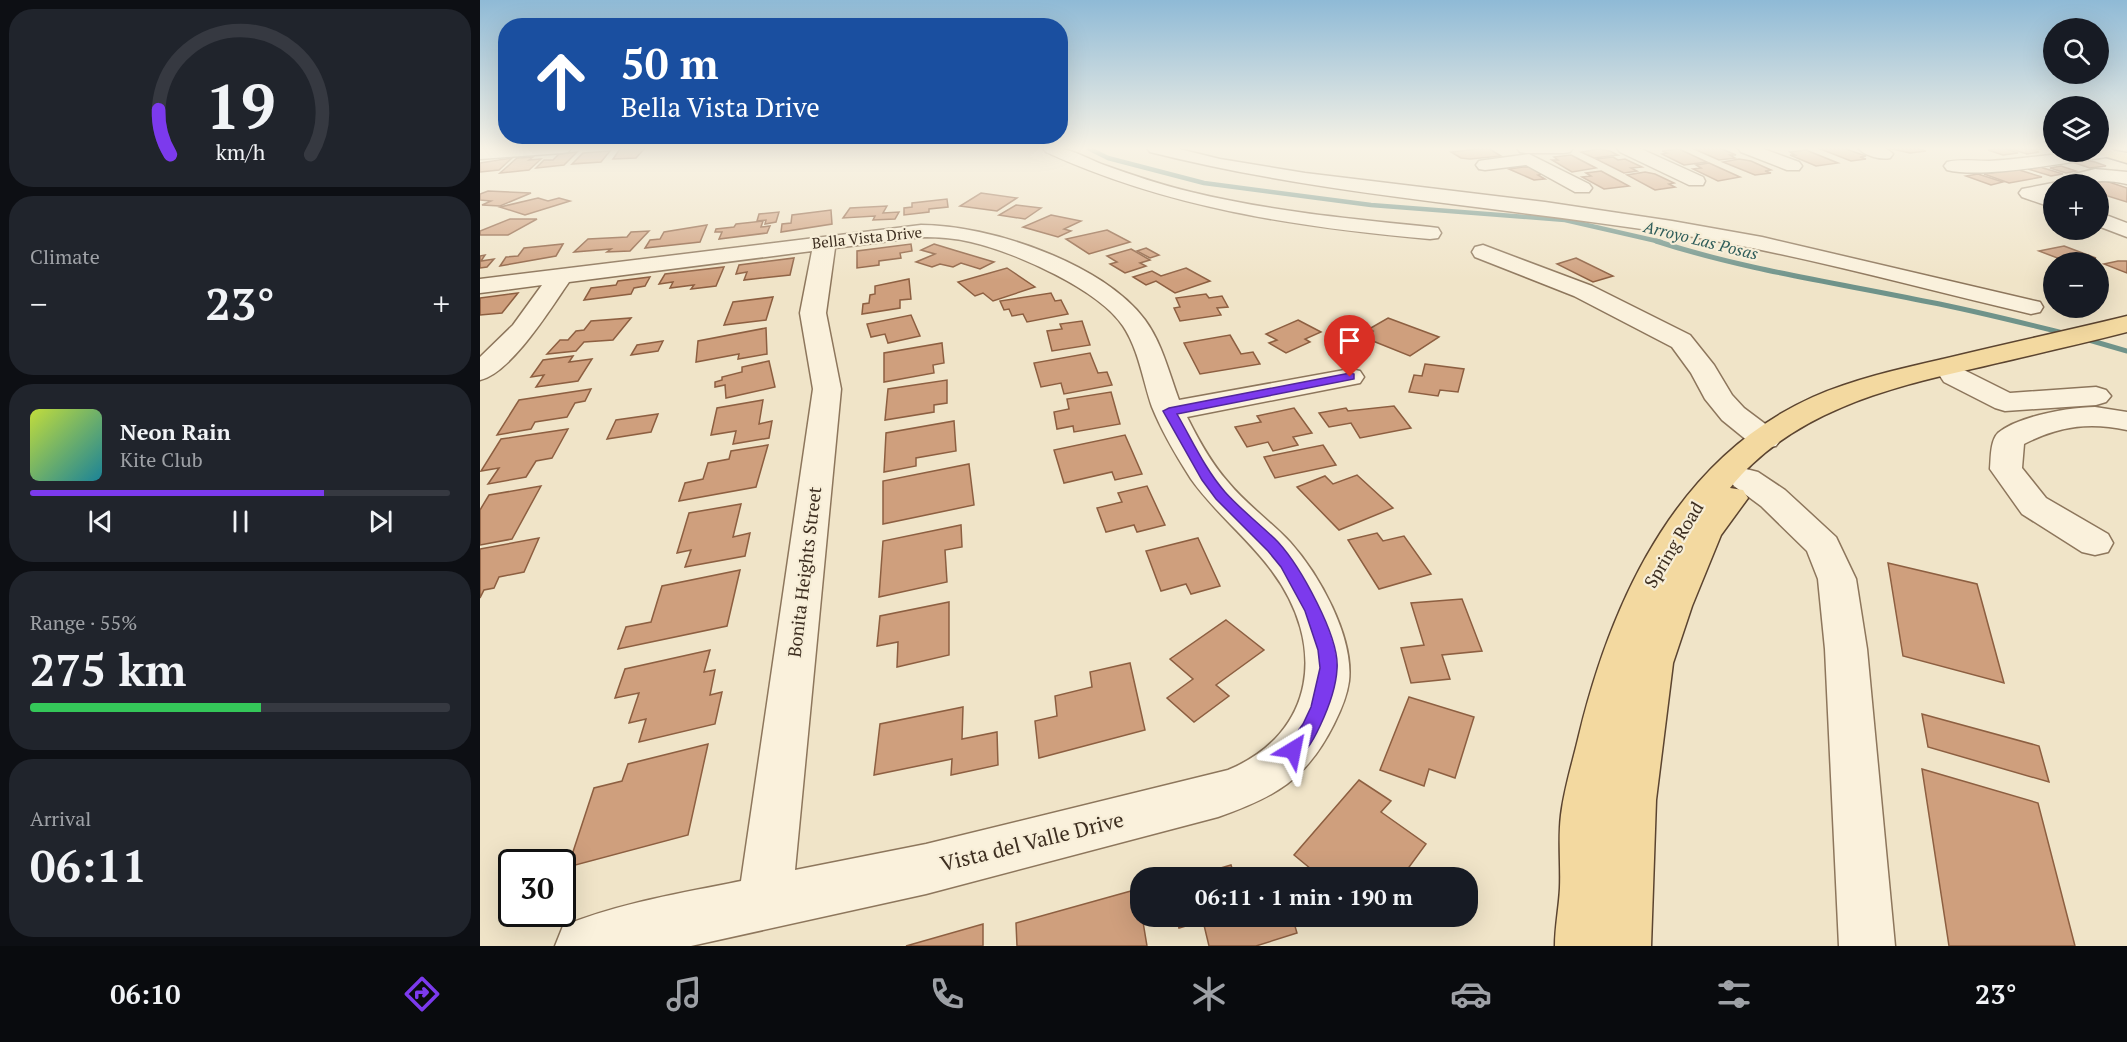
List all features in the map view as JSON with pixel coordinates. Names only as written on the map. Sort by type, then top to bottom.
[{"type":"main road","name":"Spring Road","points":[[1623,946],[1631,800],[1652,663],[1672,606],[1704,532],[1746,479],[1778,451],[1831,417],[1884,395],[2127,324]]},
{"type":"main road","name":"Spring Road","points":[[1583,946],[1587,891],[1586,814],[1607,706],[1629,633],[1655,571],[1685,520],[1701,498],[1736,462],[1765,439],[1807,411],[1864,388],[2013,356],[2127,336]]},
{"type":"street","points":[[1173,192],[1215,202],[1353,226],[1430,233]]},
{"type":"street","points":[[1414,192],[1545,208],[1672,227],[1762,244],[2031,307]]},
{"type":"street","points":[[2033,192],[2029,193],[2043,198]]},
{"type":"street","name":"Bella Vista Drive","points":[[480,286],[921,231],[956,233],[1011,247],[1047,262],[1121,307],[1136,325],[1169,411],[1207,477],[1221,496],[1274,547],[1300,584]]},
{"type":"street","name":"Bonita Heights Street","points":[[765,903],[827,389],[827,374],[813,324],[825,242]]},
{"type":"street","points":[[1483,252],[1583,291],[1680,341],[1733,414],[1765,439]]},
{"type":"street","points":[[480,372],[522,331],[561,276]]},
{"type":"street","points":[[1954,376],[2005,402],[2061,396],[2107,396],[2127,399]]},
{"type":"street","points":[[1169,411],[1350,377]]},
{"type":"street","points":[[2095,543],[2034,506],[2006,469],[2009,440],[2036,424],[2078,415],[2127,422]]},
{"type":"street","points":[[1746,479],[1773,498],[1823,546],[1837,579],[1846,649],[1867,946]]},
{"type":"street","name":"Vista del Valle Drive","points":[[583,946],[666,924],[926,869],[1218,795],[1244,786],[1270,772],[1293,750],[1309,729],[1320,707],[1329,668],[1326,650],[1313,611],[1300,584]]},
{"type":"building","points":[[2109,192],[2127,192],[2127,202],[2109,196]]},
{"type":"building","points":[[531,193],[500,206],[482,205],[491,201],[480,200],[480,194]]},
{"type":"building","points":[[981,193],[1017,198],[997,211],[960,206]]},
{"type":"building","points":[[538,198],[548,201],[559,198],[570,201],[525,215],[500,207]]},
{"type":"building","points":[[947,199],[948,207],[904,215],[904,208],[912,207],[912,203]]},
{"type":"building","points":[[1016,205],[1041,208],[1025,219],[999,215]]},
{"type":"building","points":[[887,206],[883,213],[899,212],[895,219],[873,220],[875,216],[843,218],[850,208]]},
{"type":"building","points":[[831,210],[832,224],[781,232],[782,224],[791,223],[792,215]]},
{"type":"building","points":[[779,212],[776,222],[765,224],[766,220],[757,221],[759,214]]},
{"type":"building","points":[[1051,215],[1081,221],[1064,229],[1071,231],[1058,237],[1023,227]]},
{"type":"building","points":[[510,219],[537,219],[508,235],[480,235],[480,231]]},
{"type":"building","points":[[763,221],[761,227],[770,226],[767,233],[719,239],[722,232],[715,232],[716,229],[734,227],[736,224]]},
{"type":"building","points":[[707,225],[700,242],[645,248],[650,240],[660,239],[664,232]]},
{"type":"building","points":[[1107,230],[1130,242],[1089,254],[1066,239]]},
{"type":"building","points":[[649,231],[630,251],[607,252],[611,249],[574,252],[588,239],[627,237],[631,232]]},
{"type":"building","points":[[563,244],[556,256],[500,266],[506,257],[518,256],[524,248]]},
{"type":"building","points":[[911,244],[912,251],[900,253],[901,258],[879,261],[879,265],[857,268],[857,251]]},
{"type":"building","points":[[934,244],[994,262],[980,269],[961,263],[953,267],[940,264],[932,267],[916,262],[935,254],[921,250]]},
{"type":"building","points":[[2064,246],[2080,252],[2043,253],[2039,251]]},
{"type":"building","points":[[1146,248],[1159,255],[1150,258],[1137,251]]},
{"type":"building","points":[[1131,249],[1150,260],[1140,263],[1146,266],[1125,273],[1110,264],[1117,262],[1107,256]]},
{"type":"building","points":[[485,255],[481,261],[494,259],[487,267],[480,268],[480,256]]},
{"type":"building","points":[[794,258],[790,275],[744,280],[747,272],[736,274],[739,265]]},
{"type":"building","points":[[1576,258],[1613,276],[1593,282],[1557,264]]},
{"type":"building","points":[[2127,261],[2127,273],[2109,266],[2109,263]]},
{"type":"building","points":[[724,267],[716,286],[691,289],[694,285],[670,288],[673,282],[659,284],[665,274]]},
{"type":"building","points":[[1007,268],[1035,287],[993,301],[983,293],[975,296],[958,282]]},
{"type":"building","points":[[1186,268],[1210,281],[1175,293],[1156,281],[1146,285],[1133,277],[1152,271],[1161,276]]},
{"type":"building","points":[[650,277],[645,286],[634,288],[631,294],[584,300],[591,288],[616,285],[618,281]]},
{"type":"building","points":[[909,279],[911,299],[900,300],[900,308],[862,314],[863,304],[869,303],[870,295],[875,294],[875,286]]},
{"type":"building","points":[[518,293],[502,313],[480,315],[480,298]]},
{"type":"building","points":[[1051,293],[1055,301],[1061,300],[1068,314],[1027,322],[1023,314],[1012,316],[1009,309],[1004,310],[1000,301]]},
{"type":"building","points":[[1206,294],[1209,298],[1222,296],[1228,307],[1217,308],[1221,315],[1180,321],[1174,308],[1180,307],[1176,298]]},
{"type":"building","points":[[773,297],[766,320],[724,325],[733,302]]},
{"type":"building","points":[[911,315],[920,336],[888,343],[885,334],[871,337],[867,324]]},
{"type":"building","points":[[631,318],[613,340],[584,342],[576,351],[547,354],[560,340],[568,340],[576,331],[584,330],[591,321]]},
{"type":"building","points":[[1388,318],[1439,337],[1410,356],[1363,337],[1373,331],[1369,329]]},
{"type":"building","points":[[1298,320],[1321,332],[1305,339],[1310,342],[1286,353],[1269,343],[1277,340],[1266,334]]},
{"type":"building","points":[[1082,321],[1090,345],[1052,351],[1047,331],[1062,329],[1060,324]]},
{"type":"building","points":[[766,328],[767,354],[738,359],[739,354],[696,362],[698,341]]},
{"type":"building","points":[[1230,335],[1241,354],[1253,352],[1260,364],[1200,374],[1184,343]]},
{"type":"building","points":[[663,341],[658,351],[631,355],[637,345]]},
{"type":"building","points":[[942,343],[944,363],[933,365],[934,373],[884,382],[884,353]]},
{"type":"building","points":[[1090,353],[1098,373],[1107,372],[1112,385],[1064,394],[1061,383],[1041,387],[1034,363]]},
{"type":"building","points":[[573,356],[569,362],[592,359],[578,381],[536,387],[544,375],[531,377],[543,360]]},
{"type":"building","points":[[769,361],[775,387],[726,398],[725,385],[715,387],[715,382],[722,380],[722,377],[742,372],[742,367]]},
{"type":"building","points":[[1425,364],[1464,369],[1458,392],[1440,390],[1438,396],[1409,392],[1414,375],[1422,376]]},
{"type":"building","points":[[947,380],[947,403],[934,405],[934,412],[885,420],[888,389]]},
{"type":"building","points":[[591,389],[585,401],[575,403],[567,417],[535,422],[531,429],[497,435],[519,400]]},
{"type":"building","points":[[1111,392],[1120,424],[1074,432],[1073,426],[1057,429],[1054,412],[1069,409],[1067,399]]},
{"type":"building","points":[[763,400],[759,424],[772,421],[769,438],[733,444],[736,431],[711,435],[717,408]]},
{"type":"building","points":[[1394,406],[1411,428],[1360,438],[1351,423],[1329,427],[1319,413],[1346,408],[1348,411]]},
{"type":"building","points":[[1294,408],[1312,433],[1293,437],[1298,445],[1273,451],[1268,442],[1247,447],[1235,427],[1261,422],[1257,416]]},
{"type":"building","points":[[658,414],[651,432],[607,439],[616,420]]},
{"type":"building","points":[[954,421],[956,451],[916,458],[916,466],[884,472],[886,433]]},
{"type":"building","points":[[568,429],[552,458],[536,461],[526,477],[488,484],[499,468],[481,471],[501,439]]},
{"type":"building","points":[[1125,435],[1142,474],[1115,480],[1112,472],[1064,483],[1054,450]]},
{"type":"building","points":[[768,445],[756,487],[679,501],[685,483],[703,479],[708,463],[729,459],[731,451]]},
{"type":"building","points":[[1323,445],[1336,465],[1275,478],[1264,457]]},
{"type":"building","points":[[969,464],[974,505],[883,524],[883,481]]},
{"type":"building","points":[[1357,475],[1393,508],[1339,530],[1297,487],[1325,476],[1333,484]]},
{"type":"building","points":[[541,486],[512,539],[480,545],[480,510],[489,495]]},
{"type":"building","points":[[1147,486],[1165,525],[1137,532],[1134,525],[1106,532],[1097,508],[1122,502],[1118,493]]},
{"type":"building","points":[[741,504],[733,537],[750,533],[745,556],[685,567],[691,550],[677,553],[689,513]]},
{"type":"building","points":[[961,525],[962,547],[945,550],[947,582],[879,597],[883,541]]},
{"type":"building","points":[[1377,533],[1383,541],[1404,536],[1431,574],[1379,589],[1348,540]]},
{"type":"building","points":[[539,538],[524,572],[499,577],[494,588],[484,590],[480,598],[480,549]]},
{"type":"building","points":[[1198,538],[1220,586],[1191,594],[1186,584],[1161,591],[1146,551]]},
{"type":"building","points":[[1888,563],[1977,584],[2004,683],[1903,656]]},
{"type":"building","points":[[740,570],[727,626],[618,649],[626,627],[651,622],[662,586]]},
{"type":"building","points":[[1462,599],[1482,651],[1442,655],[1450,679],[1411,683],[1401,648],[1424,645],[1411,603]]},
{"type":"building","points":[[949,602],[949,655],[897,667],[898,642],[877,646],[880,616]]},
{"type":"building","points":[[1226,620],[1264,650],[1216,685],[1229,696],[1194,722],[1167,698],[1193,679],[1170,659]]},
{"type":"building","points":[[710,650],[704,672],[715,670],[710,695],[722,692],[715,724],[639,742],[646,719],[629,723],[639,693],[615,698],[625,669]]},
{"type":"building","points":[[1130,663],[1145,730],[1039,758],[1035,721],[1057,716],[1055,696],[1092,687],[1090,672]]},
{"type":"building","points":[[1409,697],[1474,717],[1455,778],[1429,769],[1424,786],[1380,770]]},
{"type":"building","points":[[963,707],[962,739],[997,732],[998,765],[951,775],[952,759],[874,775],[880,724]]},
{"type":"building","points":[[1922,714],[2039,746],[2049,782],[1928,747]]},
{"type":"building","points":[[708,744],[688,835],[576,865],[576,849],[574,849],[594,788],[622,781],[628,764]]},
{"type":"building","points":[[1922,769],[2038,803],[2075,946],[1949,946]]},
{"type":"building","points":[[1359,780],[1391,801],[1381,812],[1426,844],[1409,867],[1309,867],[1294,855]]},
{"type":"building","points":[[1130,891],[1130,927],[1144,927],[1147,946],[1017,946],[1016,923]]},
{"type":"building","points":[[983,924],[983,946],[906,946]]},
{"type":"building","points":[[1204,927],[1295,927],[1297,933],[1256,946],[1209,946]]},
{"type":"waterway","name":"Arroyo Las Posas","points":[[1273,192],[1371,205],[1565,220],[1661,242]]},
{"type":"waterway","name":"Arroyo Las Posas","points":[[1656,241],[1757,268],[1999,317],[2068,334]]},
{"type":"waterway","name":"Arroyo Las Posas","points":[[2082,338],[2127,351]]},
{"type":"route","points":[[1293,750],[1309,729],[1320,707],[1329,668],[1326,650],[1313,611],[1300,584],[1274,547],[1221,496],[1207,477],[1169,411],[1350,377]]}]
